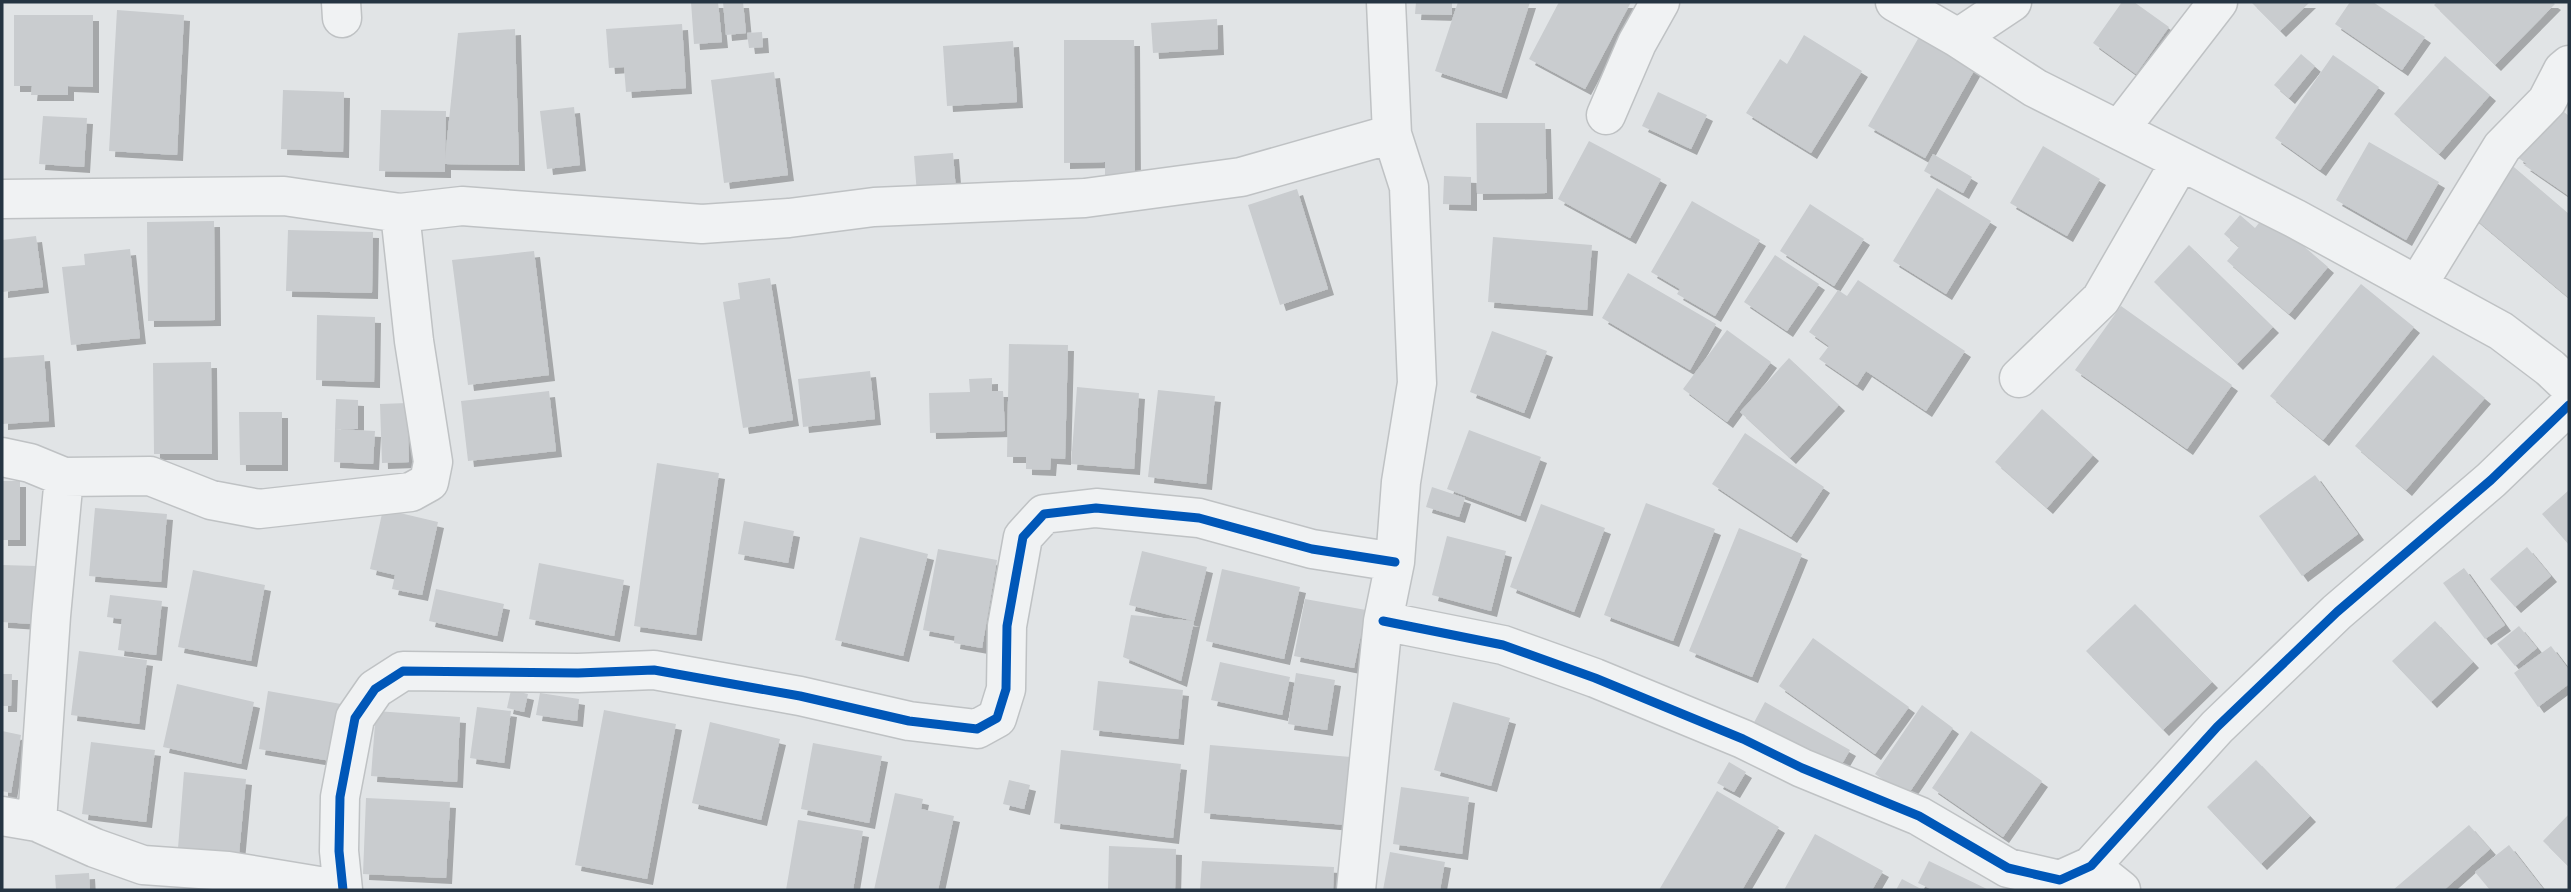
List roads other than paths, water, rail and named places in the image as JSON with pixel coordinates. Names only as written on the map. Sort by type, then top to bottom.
[{"type":"street","points":[[1356,890],[1383,621],[1395,562],[1401,482],[1417,383],[1409,187],[1392,134],[1386,2]]},
{"type":"street","points":[[1605,115],[1637,43],[1660,2]]},
{"type":"street","points":[[1895,2],[1958,38],[2035,88],[2418,284],[2501,331],[2569,386]]},
{"type":"street","points":[[1958,38],[2012,2]]},
{"type":"street","points":[[2119,131],[2218,2]]},
{"type":"street","points":[[2418,284],[2502,147],[2547,101],[2569,65]]},
{"type":"street","points":[[2,199],[284,196],[400,213],[462,206],[702,224],[789,218],[874,207],[1086,198],[1241,177],[1392,134]]},
{"type":"street","points":[[2019,378],[2101,299],[2180,162]]},
{"type":"street","points":[[2,457],[30,463],[64,477],[150,476],[211,500],[259,509],[411,492],[429,482],[433,463],[414,341],[400,213]]},
{"type":"street","points":[[2067,879],[2217,727],[2337,612],[2491,480],[2569,405]]},
{"type":"street","points":[[64,477],[51,616],[20,819],[95,848],[145,878],[228,871],[343,890],[339,851],[340,797],[355,718],[375,689],[403,671],[578,673],[654,670],[800,696],[909,721],[977,729],[997,718],[1006,689],[1007,626],[1023,537],[1044,514],[1096,508],[1199,518],[1311,549],[1395,562]]},
{"type":"street","points":[[1383,621],[1503,645],[1595,678],[1919,816],[2008,868],[2121,890]]}]
